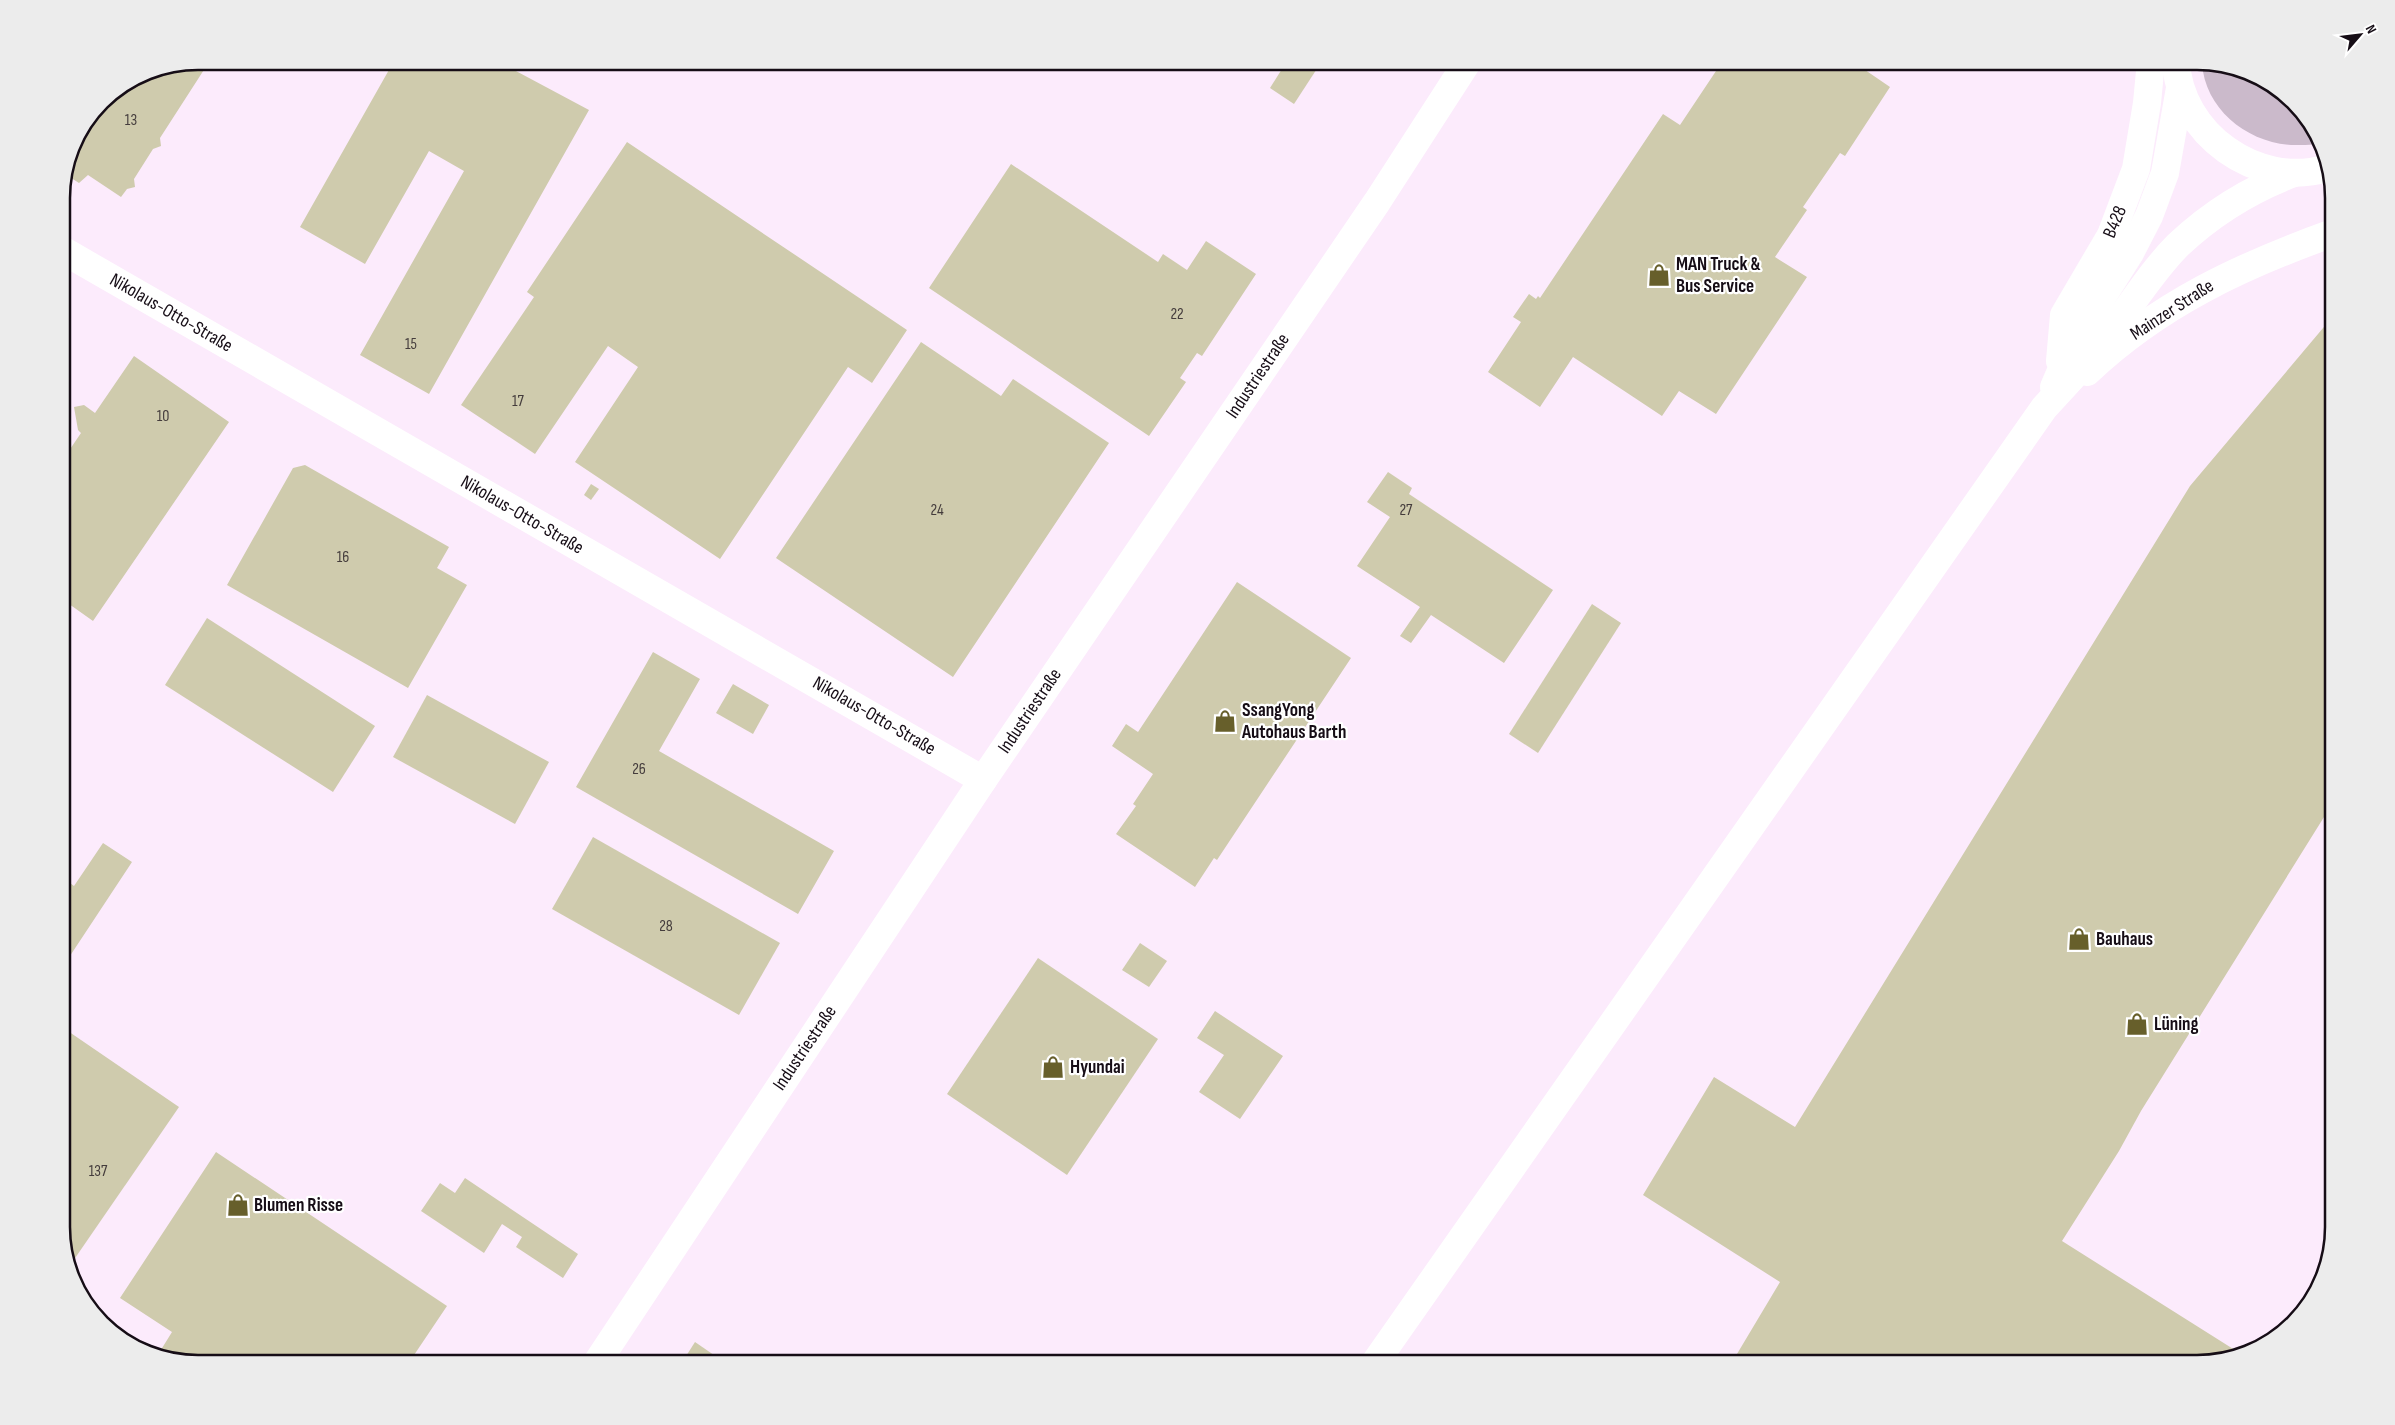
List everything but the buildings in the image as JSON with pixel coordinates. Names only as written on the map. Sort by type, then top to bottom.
[{"type":"street","name":"Industriestraße","points":[[602,1355],[983,780],[1392,180],[1462,70]]},
{"type":"street","name":"B428","points":[[2059,374],[2061,327],[2064,315],[2111,235],[2136,169],[2151,70]]},
{"type":"street","points":[[2177,70],[2180,88],[2195,118],[2205,131],[2224,149],[2246,162],[2269,170],[2294,173]]},
{"type":"street","points":[[2039,416],[2073,342],[2130,252],[2149,216],[2165,173],[2180,88]]},
{"type":"street","points":[[1380,1355],[2039,416],[2089,359],[2177,246],[2206,221],[2237,199],[2265,184],[2294,173],[2322,169]]},
{"type":"street","name":"Mainzer Straße","points":[[2039,416],[2134,333],[2173,306],[2222,278],[2264,258],[2325,237]]},
{"type":"street","name":"Nikolaus-Otto-Straße","points":[[70,255],[983,780]]},
{"type":"shaded area","points":[[2203,70],[2213,71],[2230,74],[2261,87],[2275,97],[2298,120],[2313,145],[2282,144],[2265,140],[2249,133],[2234,123],[2222,111],[2212,97],[2205,81]]},
{"type":"place","name":"MAN Truck & Bus Service","points":[[1659,275]]},
{"type":"place","name":"SsangYong Autohaus Barth","points":[[1225,721]]},
{"type":"place","name":"Bauhaus","points":[[2079,939]]},
{"type":"place","name":"Lüning","points":[[2137,1024]]},
{"type":"place","name":"Hyundai","points":[[1053,1067]]},
{"type":"place","name":"Blumen Risse","points":[[238,1205]]}]
